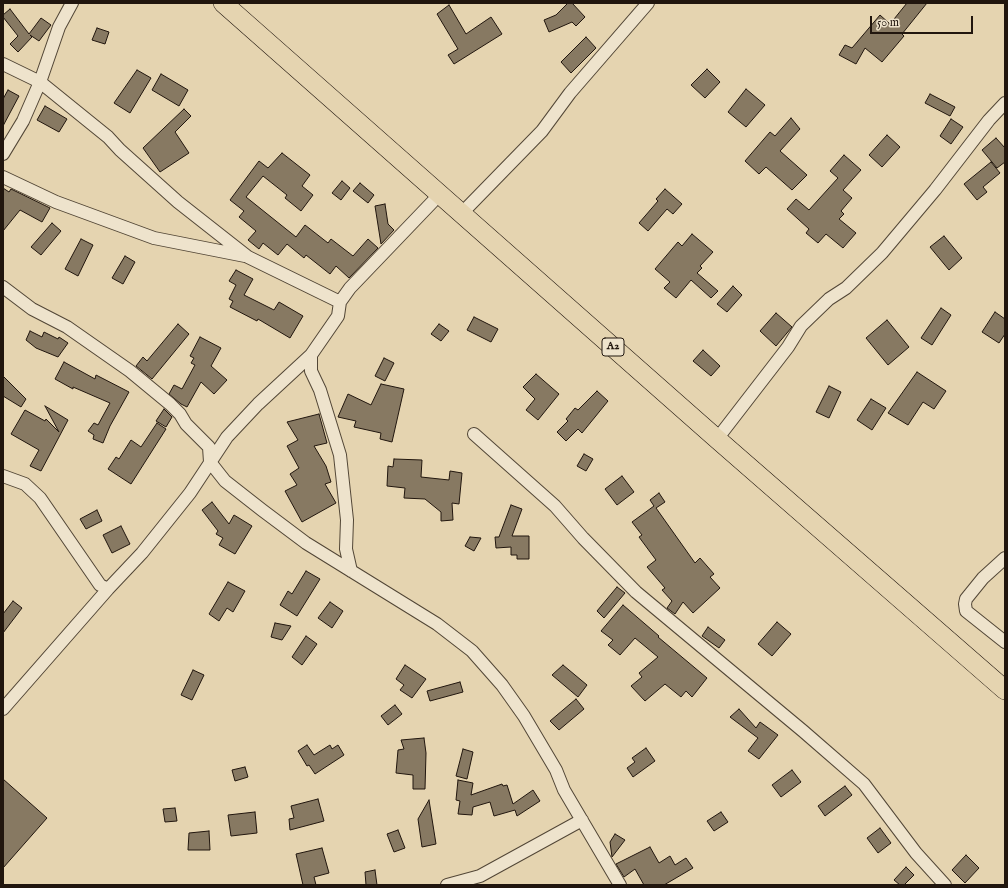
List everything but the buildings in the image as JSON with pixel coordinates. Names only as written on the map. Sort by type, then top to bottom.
[{"type":"highway","name":"A2","points":[[223,3],[717,439],[1005,690]]},
{"type":"street","points":[[3,154],[23,121],[40,82],[58,27],[72,3]]},
{"type":"street","points":[[462,213],[542,131],[570,93],[648,3]]},
{"type":"street","points":[[3,64],[40,82],[108,136],[120,150],[178,202],[248,257],[340,302]]},
{"type":"street","points":[[717,439],[788,347],[801,326],[829,299],[846,288],[882,253],[935,190],[988,120],[1005,103]]},
{"type":"street","points":[[3,177],[56,202],[154,238],[248,257]]},
{"type":"street","points":[[3,709],[108,589],[142,553],[186,499],[227,437],[258,404],[311,355],[338,316],[340,302],[368,268],[440,194]]},
{"type":"street","points":[[3,287],[32,309],[66,327],[130,371],[170,404],[180,414],[186,424],[209,447],[210,462],[225,481],[262,510],[306,543],[437,624],[472,651],[502,686],[524,716],[556,770],[564,790],[620,885]]},
{"type":"street","points":[[311,355],[311,371],[320,390],[340,455],[347,520],[346,548],[351,571]]},
{"type":"street","points":[[474,434],[555,506],[583,538],[636,592],[803,731],[864,784],[916,853],[945,885]]},
{"type":"street","points":[[3,476],[25,484],[40,498],[100,585],[108,589]]},
{"type":"street","points":[[1005,558],[983,578],[966,599],[965,604],[966,611],[1005,642]]},
{"type":"street","points":[[447,885],[480,876],[582,820]]}]
